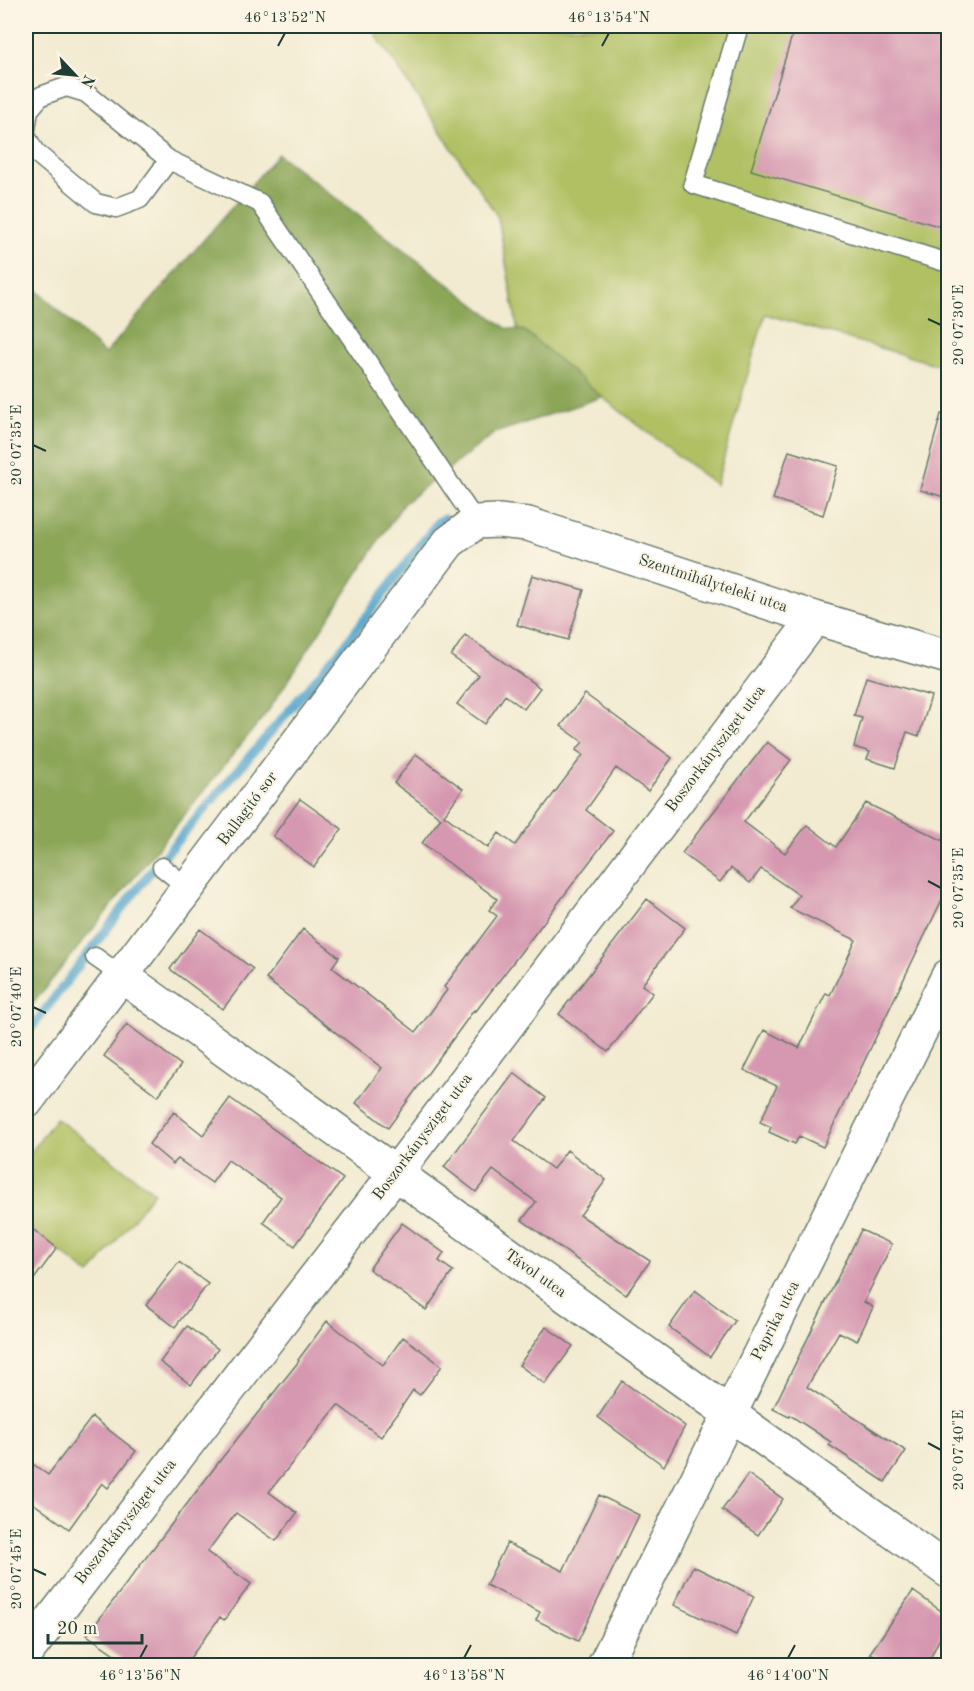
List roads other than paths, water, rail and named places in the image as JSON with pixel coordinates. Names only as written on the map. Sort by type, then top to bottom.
[{"type":"street","name":"Szentmihályteleki utca","points":[[476,522],[498,521],[528,524],[815,618],[948,657]]},
{"type":"street","name":"Ballagitó sor","points":[[26,1102],[189,888],[357,652],[449,542],[476,522]]},
{"type":"street","name":"Boszorkánysziget utca","points":[[26,1653],[395,1174],[815,618]]},
{"type":"street","name":"Távol utca","points":[[122,976],[948,1571]]},
{"type":"street","name":"Paprika utca","points":[[604,1665],[948,976]]},
{"type":"lane","points":[[739,26],[693,184],[948,263]]},
{"type":"lane","points":[[26,129],[29,110],[41,96],[66,87],[86,93],[169,160],[260,203],[476,522]]},
{"type":"lane","points":[[26,136],[35,152],[96,203],[116,208],[140,199],[169,160]]},
{"type":"lane","points":[[162,867],[189,888]]},
{"type":"lane","points":[[95,957],[122,976]]},
{"type":"waterway","points":[[26,1035],[148,875],[345,645],[438,522],[445,519]]}]
